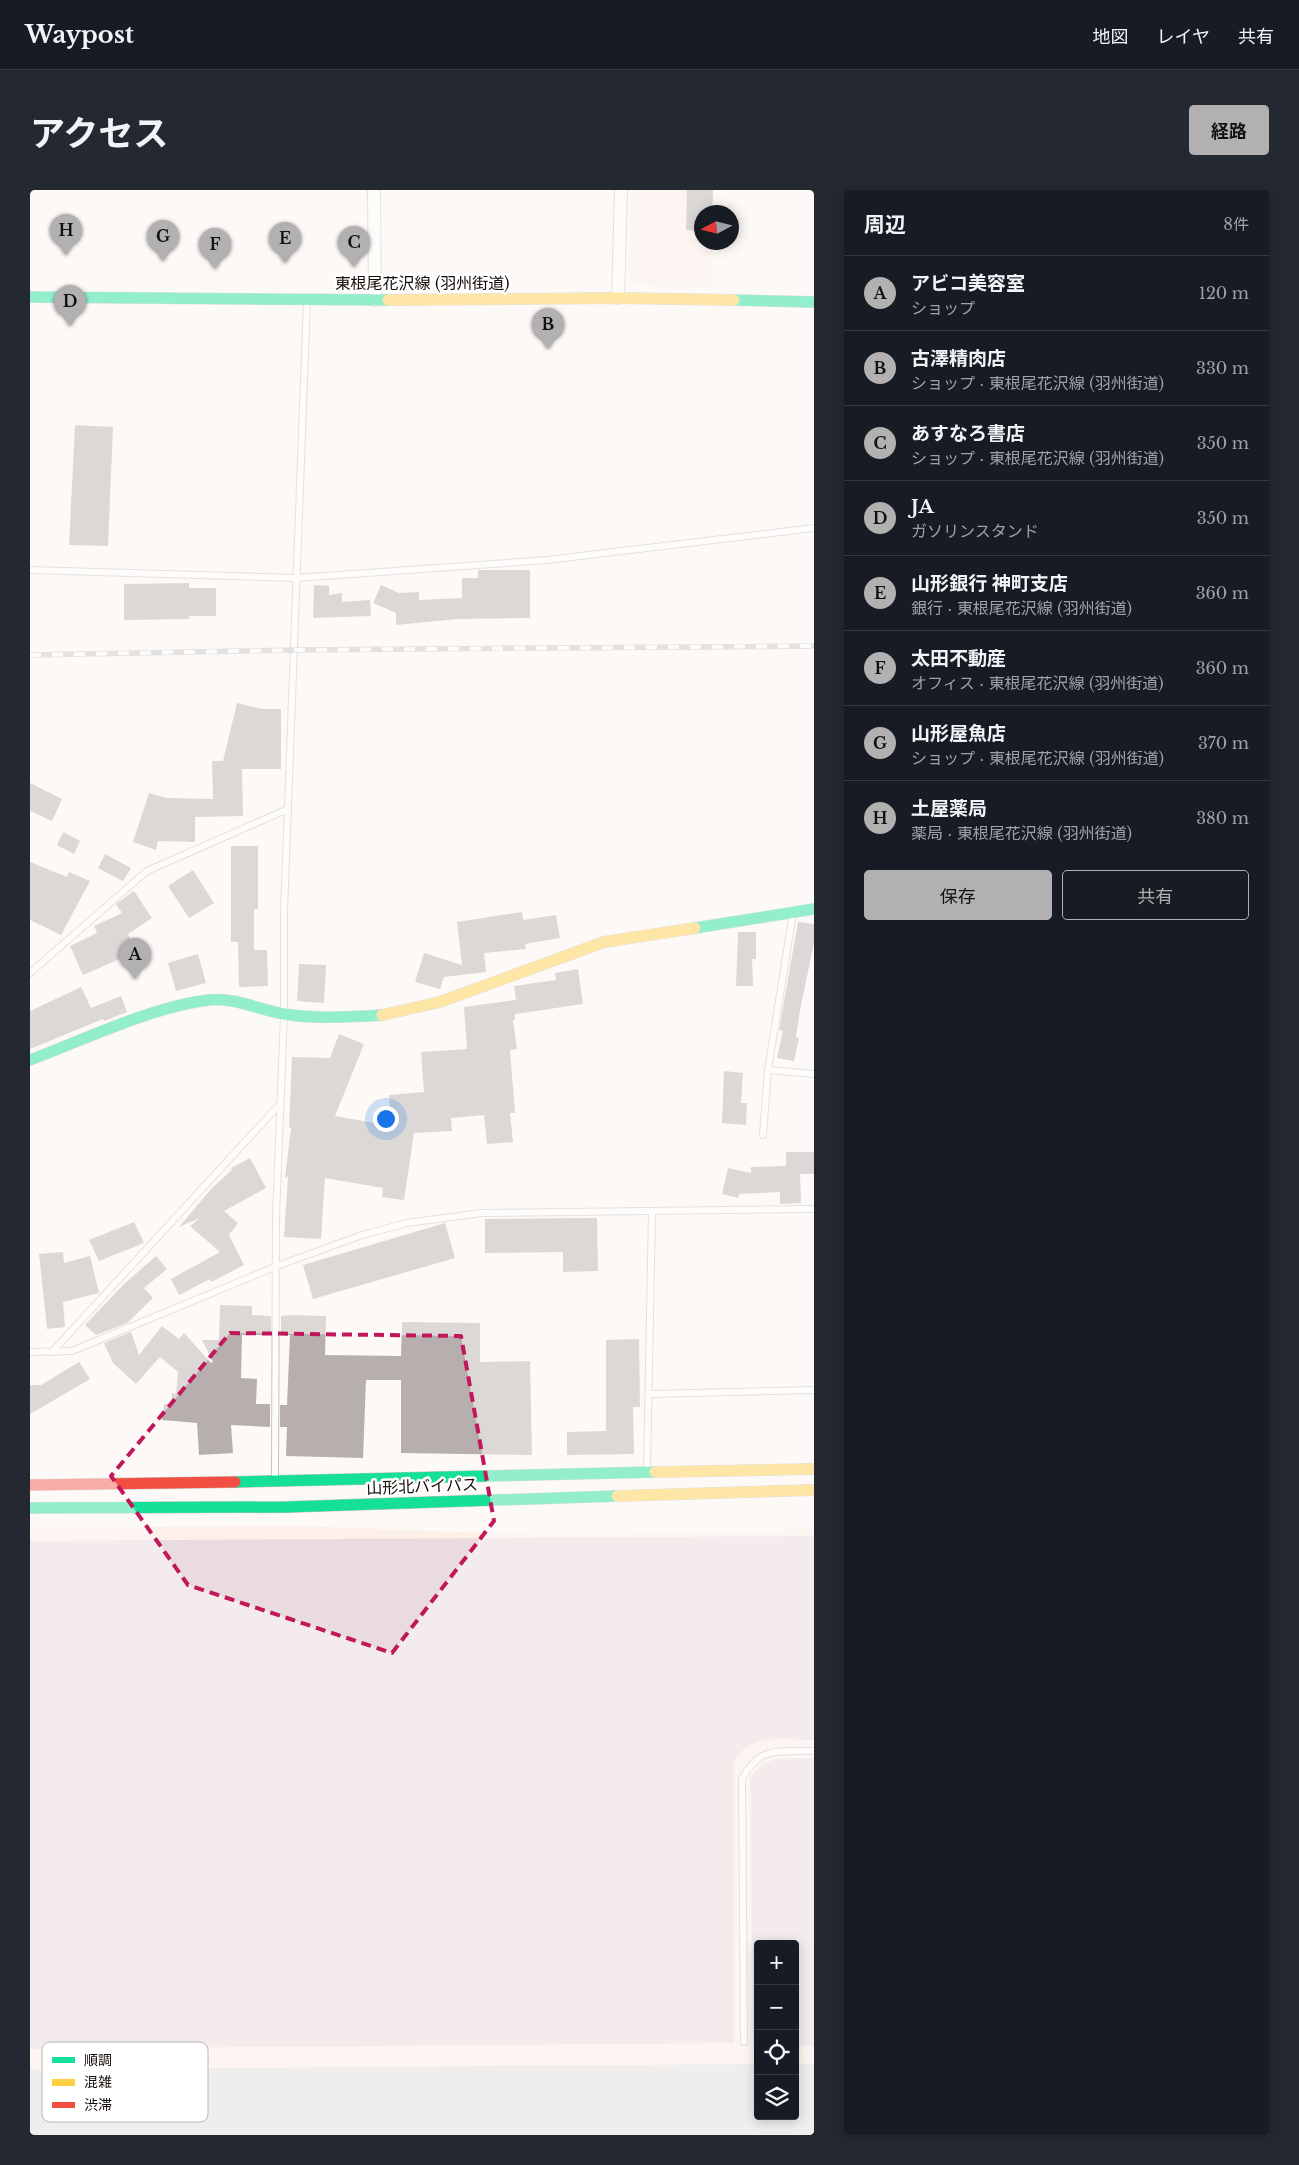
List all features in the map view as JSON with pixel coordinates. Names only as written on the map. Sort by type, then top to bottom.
[{"type":"main road","name":"東根尾花沢線 (羽州街道)","points":[[30,297],[376,300],[618,298],[814,302]]},
{"type":"main road","points":[[30,1060],[163,1010],[210,1000],[235,1001],[284,1014],[353,1017],[411,1010],[604,942],[814,909]]},
{"type":"main road","name":"山形北バイパス","points":[[30,1485],[183,1484],[275,1480],[814,1469]]},
{"type":"main road","name":"山形北バイパス","points":[[30,1508],[287,1507],[814,1490]]},
{"type":"street","points":[[374,190],[376,300]]},
{"type":"street","points":[[618,298],[621,190]]},
{"type":"lane","points":[[275,1480],[279,1105],[284,1014],[284,912],[308,299]]},
{"type":"lane","points":[[30,570],[296,578],[547,560],[814,528]]},
{"type":"lane","points":[[30,973],[147,871],[288,809]]},
{"type":"lane","points":[[762,1135],[768,1070],[794,912]]},
{"type":"lane","points":[[768,1070],[814,1074]]},
{"type":"lane","points":[[52,1352],[279,1105]]},
{"type":"lane","points":[[30,1352],[72,1351],[277,1266],[362,1235],[407,1223],[481,1213],[814,1209]]},
{"type":"lane","points":[[647,1473],[652,1211]]},
{"type":"lane","points":[[649,1394],[814,1390]]},
{"type":"lane","points":[[744,2042],[742,1779],[750,1763],[761,1756],[773,1752],[814,1751]]},
{"type":"highlighted area","points":[[230,1333],[461,1336],[494,1521],[392,1653],[188,1585],[111,1476]]},
{"type":"shaded area","points":[[631,190],[714,190],[713,205],[694,205],[694,250],[713,250],[712,287],[638,286],[628,278]]},
{"type":"shaded area","points":[[298,1526],[571,1536],[814,1529],[814,2135],[30,2135],[30,1528]]},
{"type":"shaded area","points":[[814,1536],[814,1740],[780,1739],[759,1742],[749,1745],[734,1761],[734,2043],[208,2047],[208,2042],[42,2042],[42,2049],[30,2049],[30,1541]]},
{"type":"shaded area","points":[[786,1758],[814,1758],[814,2046],[799,2046],[799,1940],[754,1940],[753,2047],[750,1779],[763,1765],[770,1761]]},
{"type":"building","points":[[687,190],[713,190],[712,205],[694,205],[694,230],[686,230]]},
{"type":"building","points":[[75,425],[113,427],[108,546],[69,545]]},
{"type":"building","points":[[478,570],[530,570],[530,618],[458,619],[396,625],[396,613],[373,603],[381,585],[399,593],[419,592],[419,600],[462,598],[462,578],[478,578]]},
{"type":"building","points":[[189,583],[189,588],[216,588],[216,616],[189,616],[189,619],[124,620],[124,584]]},
{"type":"building","points":[[314,585],[329,586],[329,595],[342,593],[342,602],[370,600],[371,616],[313,618]]},
{"type":"building","points":[[237,703],[262,709],[281,709],[281,769],[242,769],[243,816],[195,817],[195,842],[158,841],[156,850],[133,842],[149,793],[167,798],[213,799],[212,761],[223,761]]},
{"type":"building","points":[[30,783],[62,799],[52,821],[30,811]]},
{"type":"building","points":[[63,832],[80,841],[74,854],[57,845]]},
{"type":"building","points":[[231,846],[258,846],[258,909],[254,909],[254,950],[267,950],[268,986],[239,987],[238,942],[231,942]]},
{"type":"building","points":[[105,854],[131,868],[123,881],[98,868]]},
{"type":"building","points":[[30,862],[67,877],[69,872],[90,881],[61,935],[30,920]]},
{"type":"building","points":[[193,870],[214,903],[189,918],[168,886]]},
{"type":"building","points":[[134,891],[152,918],[128,934],[136,952],[83,975],[70,946],[97,933],[94,926],[122,913],[116,904]]},
{"type":"building","points":[[522,912],[523,920],[556,915],[560,938],[525,944],[526,949],[484,953],[486,972],[444,977],[440,989],[415,982],[424,953],[462,965],[457,922]]},
{"type":"building","points":[[798,922],[814,924],[814,943],[800,1010],[796,1037],[799,1038],[794,1061],[777,1058],[783,1031],[779,1030]]},
{"type":"building","points":[[738,932],[756,932],[756,959],[752,959],[753,986],[736,986]]},
{"type":"building","points":[[198,954],[206,983],[176,991],[168,963]]},
{"type":"building","points":[[299,964],[326,965],[324,1003],[297,1001]]},
{"type":"building","points":[[578,969],[583,1004],[515,1014],[515,1020],[513,1020],[517,1049],[510,1050],[515,1113],[510,1113],[513,1142],[487,1144],[484,1115],[451,1118],[452,1131],[414,1133],[404,1200],[382,1197],[383,1188],[325,1178],[321,1239],[284,1237],[288,1176],[285,1178],[291,1128],[289,1128],[292,1057],[330,1058],[339,1034],[364,1044],[335,1116],[391,1126],[389,1095],[424,1092],[421,1052],[467,1049],[464,1007],[516,1000],[514,986],[556,980],[555,973]]},
{"type":"building","points":[[81,987],[91,1008],[121,996],[127,1012],[104,1021],[103,1019],[30,1049],[30,1011]]},
{"type":"building","points":[[724,1071],[743,1073],[741,1103],[747,1103],[746,1125],[722,1123]]},
{"type":"building","points":[[786,1152],[814,1152],[814,1174],[800,1174],[801,1203],[780,1204],[780,1192],[739,1194],[738,1198],[722,1194],[728,1168],[751,1173],[751,1167],[786,1166]]},
{"type":"building","points":[[250,1158],[266,1188],[224,1211],[238,1223],[229,1235],[244,1265],[211,1282],[210,1279],[179,1295],[171,1279],[220,1252],[190,1226],[200,1218],[179,1227],[211,1189],[232,1170],[231,1168]]},
{"type":"building","points":[[597,1218],[598,1271],[563,1272],[563,1252],[485,1253],[485,1219]]},
{"type":"building","points":[[134,1222],[144,1243],[99,1261],[89,1240]]},
{"type":"building","points":[[445,1223],[455,1258],[313,1299],[303,1265]]},
{"type":"building","points":[[63,1252],[64,1263],[90,1256],[99,1293],[63,1302],[65,1327],[47,1329],[39,1254]]},
{"type":"building","points":[[156,1256],[167,1269],[144,1288],[153,1298],[127,1323],[96,1335],[85,1325],[124,1284]]},
{"type":"building","points":[[220,1305],[252,1306],[252,1315],[271,1316],[271,1335],[242,1335],[241,1378],[257,1379],[256,1404],[270,1404],[270,1427],[231,1425],[233,1453],[199,1455],[197,1423],[162,1420],[164,1404],[171,1404],[172,1393],[176,1394],[178,1372],[160,1357],[136,1384],[113,1363],[104,1343],[131,1332],[139,1355],[162,1326],[179,1339],[184,1333],[211,1363],[213,1362],[202,1340],[219,1340]]},
{"type":"building","points":[[281,1316],[326,1316],[325,1355],[401,1356],[402,1322],[480,1323],[480,1362],[530,1361],[532,1455],[401,1453],[401,1380],[366,1380],[363,1458],[286,1456],[287,1427],[280,1427],[280,1405],[287,1405],[290,1335],[281,1335]]},
{"type":"building","points":[[639,1339],[640,1407],[633,1407],[634,1454],[567,1455],[567,1432],[606,1431],[606,1340]]},
{"type":"building","points":[[79,1362],[90,1379],[30,1414],[30,1385],[41,1385]]},
{"type":"runway","points":[[30,2124],[814,2118]]},
{"type":"railway","points":[[30,655],[295,650],[814,646]]},
{"type":"traffic: fast","points":[[30,297],[388,300]]},
{"type":"traffic: fast","points":[[734,300],[814,302]]},
{"type":"traffic: fast","points":[[695,928],[814,909]]},
{"type":"traffic: fast","points":[[30,1060],[142,1016],[188,1003],[209,1000],[228,1000],[296,1016],[382,1015]]},
{"type":"traffic: fast","points":[[235,1482],[655,1472]]},
{"type":"traffic: fast","points":[[30,1508],[287,1507],[617,1496]]},
{"type":"traffic: slow","points":[[388,300],[618,298],[734,300]]},
{"type":"traffic: slow","points":[[382,1015],[440,1002],[604,942],[695,928]]},
{"type":"traffic: slow","points":[[655,1472],[814,1469]]},
{"type":"traffic: slow","points":[[617,1496],[814,1490]]},
{"type":"traffic: jam","points":[[30,1485],[235,1482]]},
{"type":"place","name":"土屋薬局","points":[[66,255]]},
{"type":"place","name":"山形屋魚店","points":[[163,261]]},
{"type":"place","name":"山形銀行 神町支店","points":[[285,263]]},
{"type":"place","name":"あすなろ書店","points":[[354,267]]},
{"type":"place","name":"太田不動産","points":[[215,269]]},
{"type":"place","name":"JA","points":[[70,326]]},
{"type":"place","name":"古澤精肉店","points":[[548,349]]},
{"type":"place","name":"アビコ美容室","points":[[135,979]]}]
